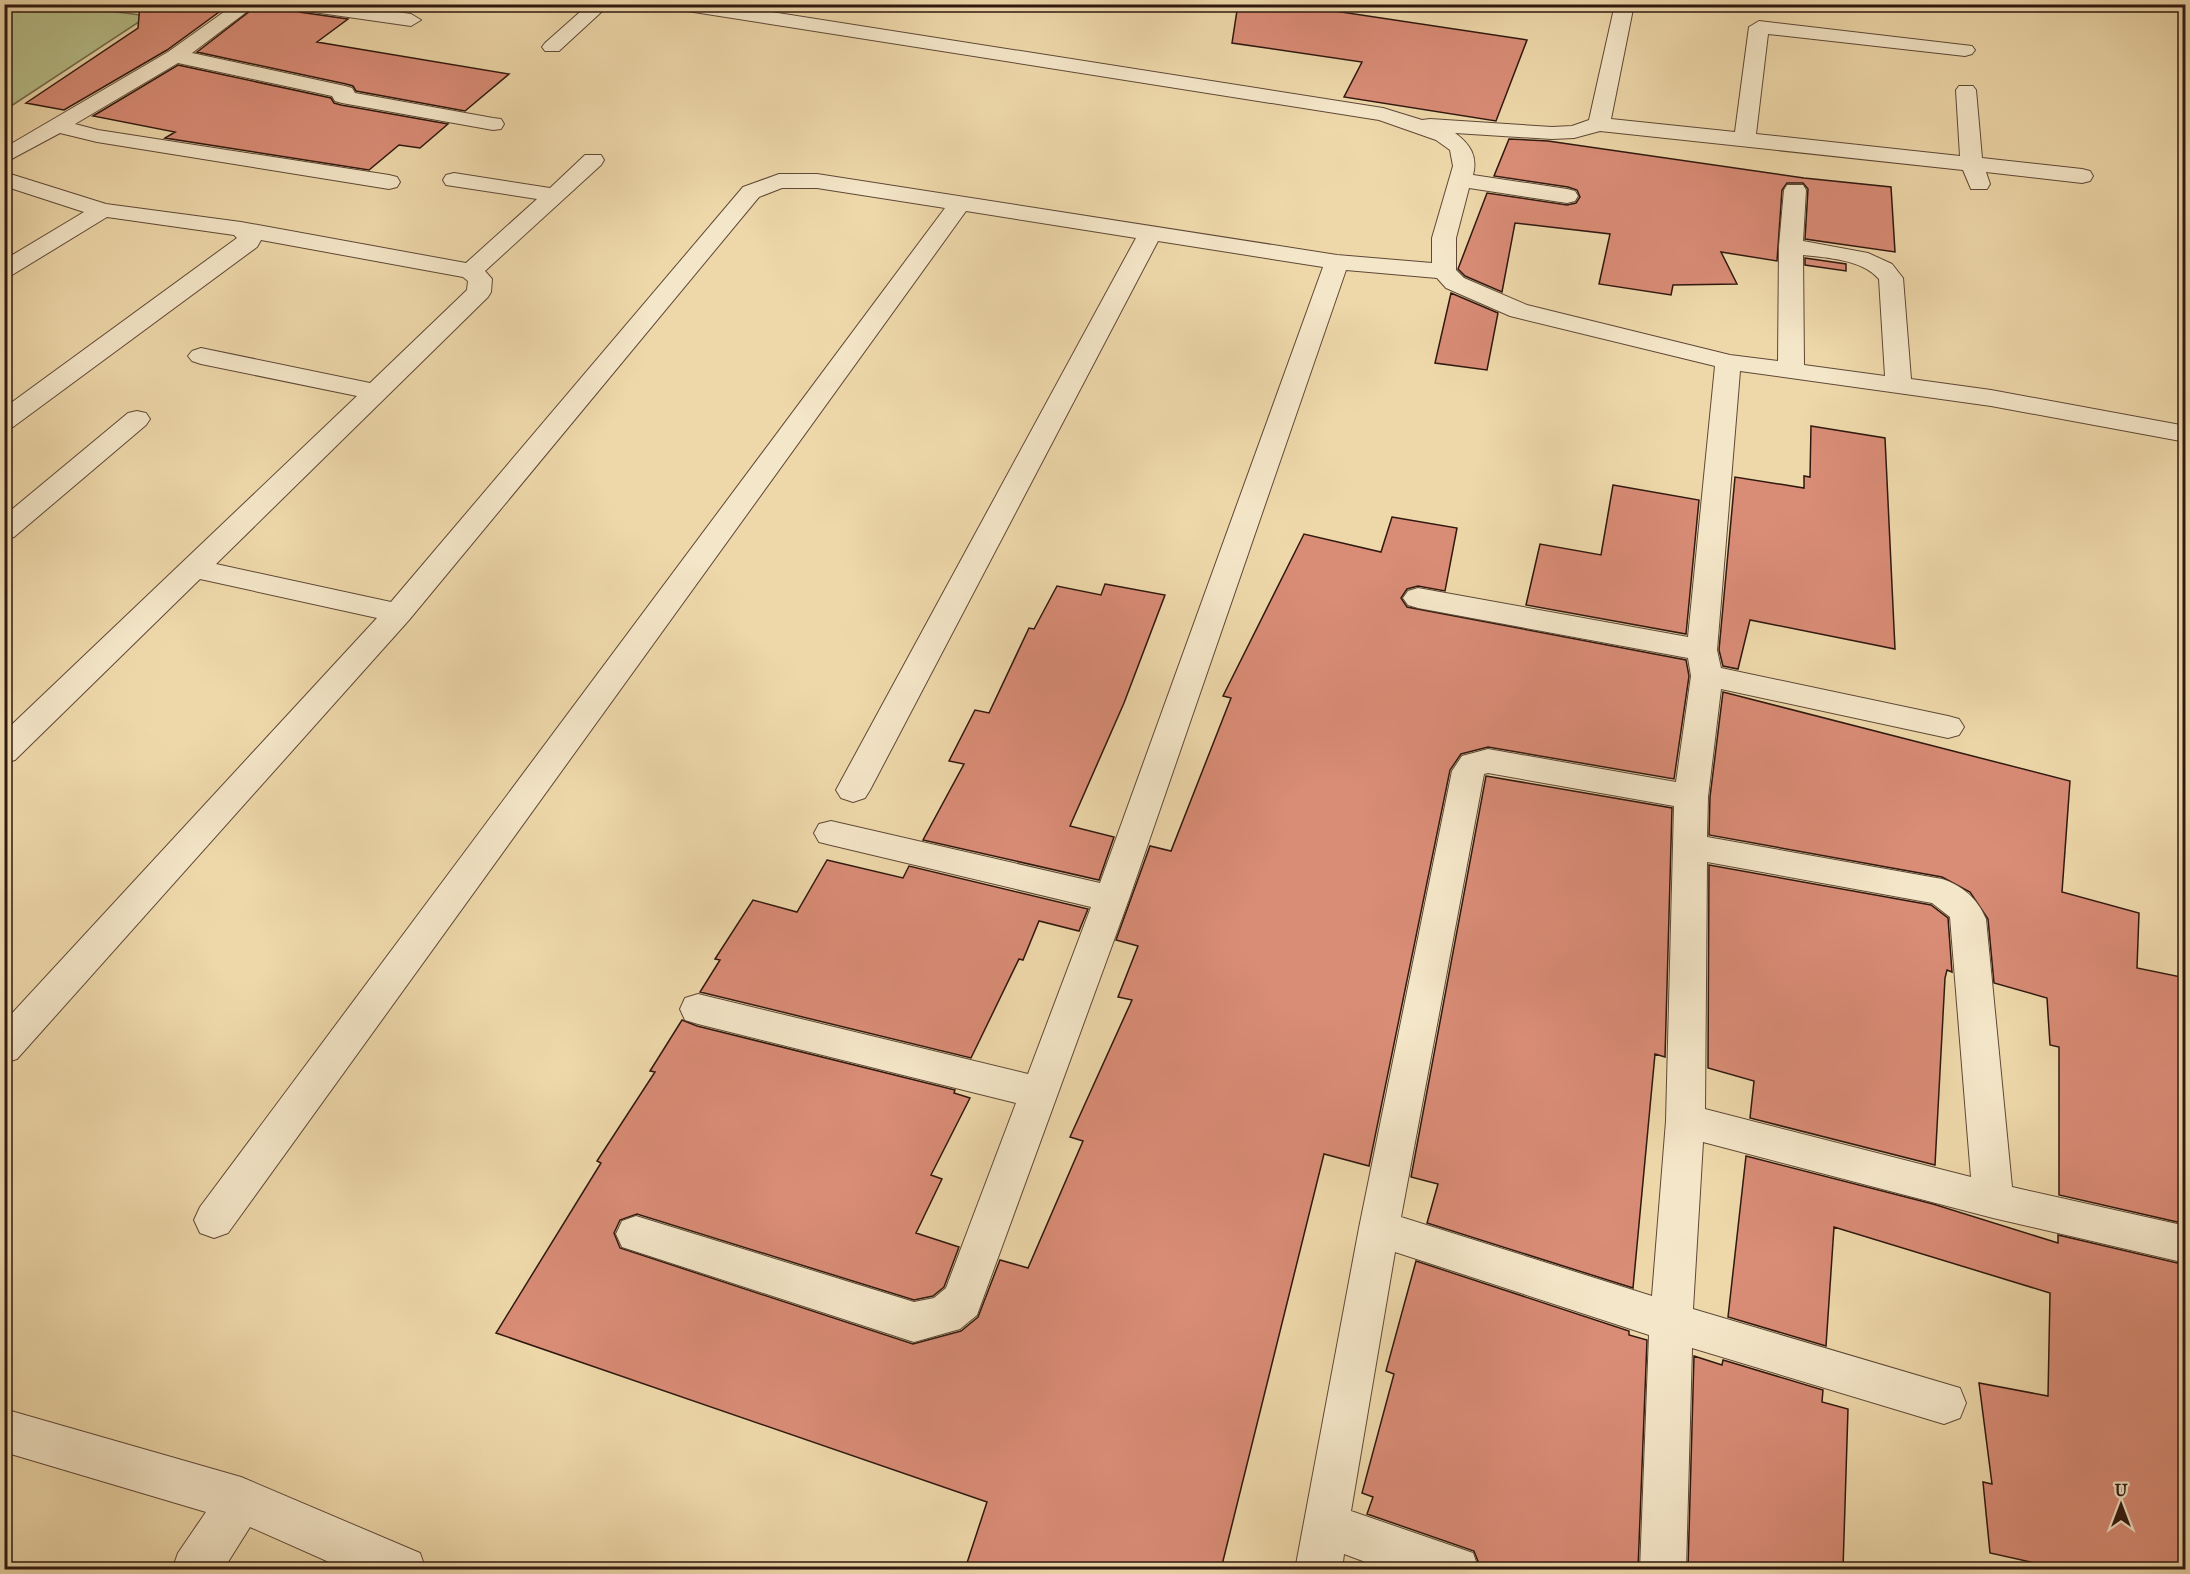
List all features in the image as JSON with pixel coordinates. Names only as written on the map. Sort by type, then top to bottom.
[{"type":"street","points":[[4,157],[175,56],[248,4]]},
{"type":"street","points":[[299,4],[411,20]]},
{"type":"street","points":[[552,47],[601,4]]},
{"type":"street","points":[[681,4],[1383,114],[1416,123],[1444,135],[1460,147],[1464,166],[1444,238],[1444,270],[1455,283],[1519,311],[1668,345],[1728,362],[1898,383],[2186,434]]},
{"type":"street","points":[[1599,124],[1625,4]]},
{"type":"street","points":[[1745,138],[1764,4]]},
{"type":"street","points":[[1759,27],[1965,50]]},
{"type":"street","points":[[175,56],[345,92],[342,97],[493,124]]},
{"type":"street","points":[[1966,90],[1975,174]]},
{"type":"street","points":[[1416,123],[1552,133],[1574,132],[1599,124],[1745,138],[1975,174],[2082,177]]},
{"type":"street","points":[[59,126],[97,136],[389,182]]},
{"type":"street","points":[[471,270],[593,160]]},
{"type":"street","points":[[4,179],[103,210],[241,229],[471,270],[480,279],[479,292],[194,568],[9,742]]},
{"type":"street","points":[[454,180],[554,195]]},
{"type":"street","points":[[1460,180],[1567,196]]},
{"type":"street","points":[[4,1048],[398,613],[750,192],[779,181],[817,181],[1337,262],[1444,270]]},
{"type":"street","points":[[1791,370],[1791,246],[1795,190]]},
{"type":"street","points":[[214,1220],[960,203]]},
{"type":"street","points":[[4,270],[103,210]]},
{"type":"street","points":[[4,422],[249,242],[249,236],[241,229]]},
{"type":"street","points":[[853,790],[1151,232]]},
{"type":"street","points":[[1791,246],[1864,258],[1886,270],[1891,278],[1898,383]]},
{"type":"street","points":[[636,1234],[914,1322],[945,1315],[962,1301],[1112,899],[1337,262]]},
{"type":"street","points":[[201,356],[376,392]]},
{"type":"street","points":[[1663,1569],[1671,1322],[1685,1121],[1692,847],[1691,797],[1728,362]]},
{"type":"street","points":[[4,531],[137,419]]},
{"type":"street","points":[[194,568],[398,613]]},
{"type":"street","points":[[1418,598],[1704,663],[1948,727]]},
{"type":"street","points":[[1318,1569],[1379,1228],[1471,766],[1488,761],[1691,797]]},
{"type":"street","points":[[831,833],[1112,899]]},
{"type":"street","points":[[1692,847],[1942,891],[1964,909],[1968,919],[1993,1200]]},
{"type":"street","points":[[698,1009],[1040,1093]]},
{"type":"street","points":[[1685,1121],[1993,1200],[2186,1245]]},
{"type":"street","points":[[1379,1228],[1671,1322],[1944,1402]]},
{"type":"street","points":[[4,1430],[240,1500],[403,1569]]},
{"type":"street","points":[[195,1569],[240,1500]]},
{"type":"street","points":[[1326,1525],[1456,1569]]},
{"type":"green space","points":[[5,5],[129,5],[117,12],[148,16],[5,110]]},
{"type":"building","points":[[140,4],[230,4],[167,50],[64,110],[26,103],[138,28]]},
{"type":"building","points":[[259,4],[288,4],[299,12],[348,19],[317,42],[509,74],[465,111],[356,91],[353,86],[346,84],[197,52]]},
{"type":"building","points":[[1238,4],[1288,4],[1527,40],[1496,121],[1344,97],[1362,62],[1232,43]]},
{"type":"building","points":[[178,65],[331,98],[334,103],[341,105],[448,124],[420,148],[399,145],[369,170],[165,138],[175,132],[93,116]]},
{"type":"building","points":[[1509,139],[1548,141],[1804,178],[1891,187],[1895,252],[1805,239],[1808,189],[1803,183],[1787,183],[1782,190],[1777,261],[1721,252],[1737,284],[1673,285],[1671,295],[1599,284],[1610,234],[1515,223],[1502,292],[1465,276],[1458,269],[1487,193],[1567,205],[1576,203],[1580,197],[1577,190],[1568,187],[1494,176]]},
{"type":"building","points":[[1805,258],[1846,264],[1846,271],[1805,265]]},
{"type":"building","points":[[1451,293],[1498,313],[1487,370],[1435,363]]},
{"type":"building","points":[[1811,426],[1885,438],[1895,649],[1750,620],[1738,669],[1723,666],[1719,650],[1735,477],[1804,488],[1804,476],[1810,477]]},
{"type":"building","points":[[1613,485],[1699,500],[1686,634],[1526,605],[1540,544],[1601,555]]},
{"type":"building","points":[[1392,517],[1457,528],[1445,591],[1418,586],[1407,589],[1401,598],[1407,607],[1686,660],[1689,676],[1674,779],[1488,747],[1461,754],[1450,770],[1369,1166],[1324,1154],[1221,1569],[965,1569],[987,1502],[496,1333],[601,1163],[597,1161],[655,1072],[650,1071],[682,1020],[697,1026],[955,1090],[954,1093],[970,1098],[931,1175],[942,1179],[916,1233],[959,1247],[944,1287],[933,1296],[914,1300],[637,1214],[620,1220],[614,1233],[620,1248],[913,1344],[961,1331],[978,1317],[1000,1260],[1028,1268],[1083,1141],[1070,1137],[1132,1000],[1118,997],[1138,946],[1116,940],[1150,846],[1171,851],[1231,698],[1223,696],[1304,534],[1381,552]]},
{"type":"building","points":[[1105,584],[1165,595],[1124,703],[1070,826],[1114,837],[1099,880],[923,840],[964,764],[949,761],[975,710],[989,713],[1029,628],[1034,629],[1057,586],[1101,595]]},
{"type":"building","points":[[1723,692],[2070,781],[2062,892],[2139,913],[2137,968],[2186,978],[2186,1224],[2059,1195],[2059,1047],[2050,1045],[2047,998],[1994,983],[1988,919],[1970,892],[1942,877],[1709,835],[1710,797]]},
{"type":"building","points":[[1486,776],[1672,808],[1665,1057],[1655,1054],[1633,1288],[1427,1223],[1438,1184],[1411,1177]]},
{"type":"building","points":[[827,860],[903,878],[909,866],[1088,909],[1079,931],[1039,921],[1023,960],[1019,959],[971,1058],[700,992],[720,960],[715,959],[753,900],[797,912]]},
{"type":"building","points":[[1709,865],[1931,905],[1948,918],[1952,972],[1947,970],[1945,978],[1935,1165],[1750,1118],[1754,1081],[1708,1068]]},
{"type":"building","points":[[1746,1156],[1933,1204],[2058,1243],[2058,1235],[2186,1265],[2186,1569],[2062,1569],[1990,1553],[1983,1482],[1992,1484],[1979,1383],[2048,1396],[2050,1293],[1834,1227],[1826,1346],[1728,1317]]},
{"type":"building","points":[[1416,1261],[1629,1331],[1629,1335],[1647,1340],[1638,1569],[1481,1569],[1474,1551],[1367,1514],[1373,1497],[1362,1493],[1394,1374],[1386,1371]]},
{"type":"building","points":[[1694,1356],[1722,1365],[1723,1360],[1823,1390],[1822,1402],[1848,1409],[1843,1569],[1688,1569]]}]
